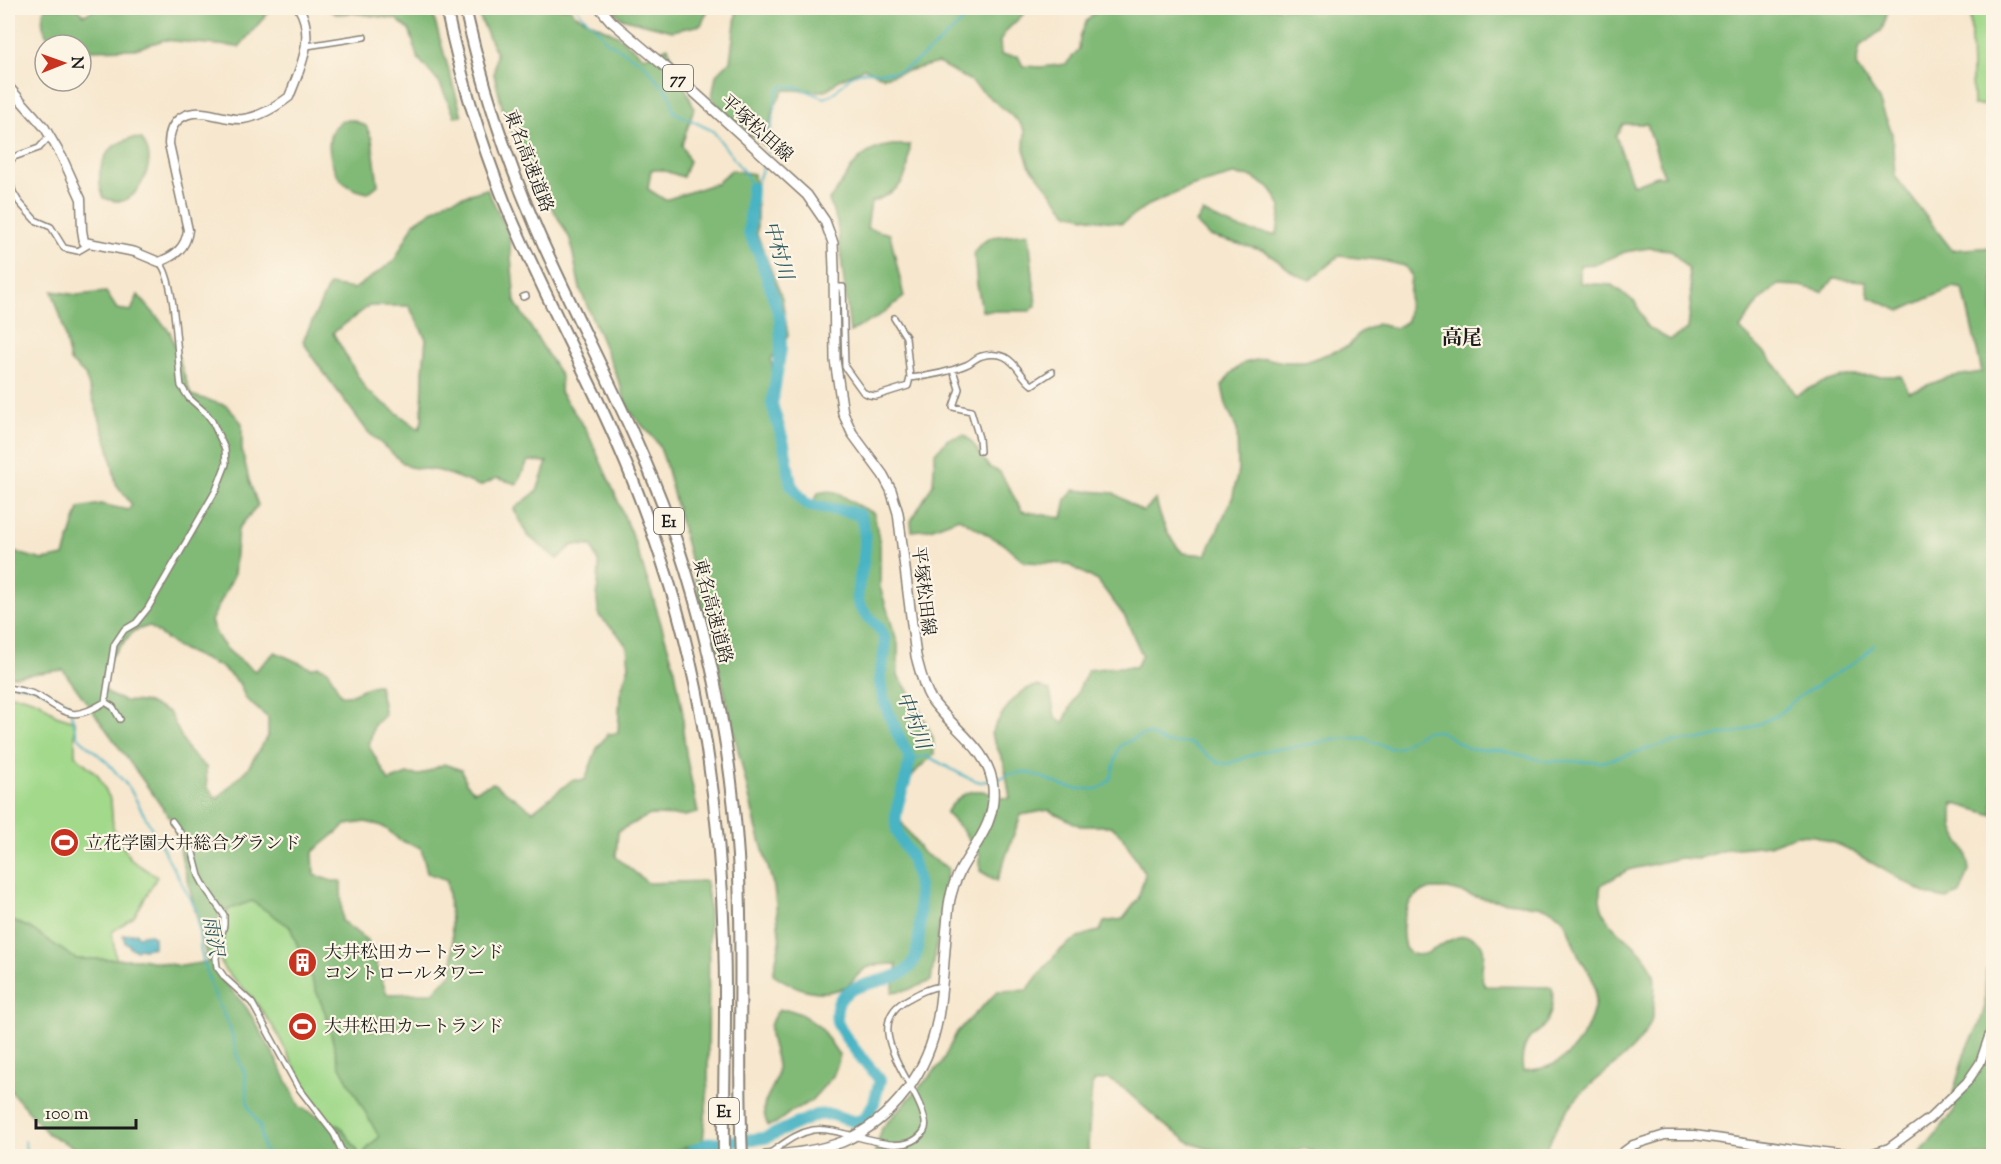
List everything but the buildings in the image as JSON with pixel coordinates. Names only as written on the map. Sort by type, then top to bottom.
[{"type":"highway","name":"東名高速道路","points":[[446,8],[474,115],[506,204],[626,464],[662,561],[681,624],[705,735],[718,828],[724,943],[724,1156]]},
{"type":"highway","name":"東名高速道路","points":[[465,8],[481,73],[507,155],[537,230],[637,441],[676,543],[706,644],[724,731],[738,856],[742,1156]]},
{"type":"main road","name":"平塚松田線","points":[[600,8],[611,21],[683,82],[807,195],[825,221],[832,243],[835,360],[843,413],[852,433],[883,475],[891,490],[898,513],[916,656],[922,678],[932,699],[979,752],[988,768],[993,787],[992,812],[984,833],[961,871],[951,894],[938,1018],[930,1050],[910,1086],[892,1109],[855,1136],[823,1148],[770,1156]]},
{"type":"street","points":[[159,262],[179,251],[186,243],[189,230],[169,144],[173,125],[193,112],[243,119],[262,113],[289,97],[307,46],[307,27],[299,8]]},
{"type":"street","points":[[307,46],[364,37]]},
{"type":"street","points":[[8,86],[50,136],[79,191],[84,242],[135,252],[159,262],[165,270],[170,286],[181,386],[189,398],[212,421],[225,449],[226,464],[216,490],[148,608],[136,623],[124,630],[114,645],[105,702]]},
{"type":"street","points":[[8,164],[14,157],[39,148],[50,136]]},
{"type":"street","points":[[8,175],[13,192],[20,202],[35,220],[51,227],[64,248],[78,251],[90,244]]},
{"type":"street","points":[[834,287],[843,287],[845,367],[863,392],[876,396],[908,386],[910,378],[906,337],[894,318]]},
{"type":"street","points":[[910,378],[936,375],[970,363],[978,357],[990,355],[1005,357],[1032,385],[1052,372]]},
{"type":"street","points":[[953,370],[959,389],[953,407],[971,411],[979,438],[980,451]]},
{"type":"street","points":[[8,688],[38,696],[53,708],[66,713],[93,709],[105,702]]},
{"type":"street","points":[[105,702],[113,707],[120,719]]},
{"type":"street","points":[[172,821],[192,849],[199,876],[224,915],[224,925],[216,958],[217,967],[225,978],[252,1003],[298,1087],[334,1134],[344,1156]]},
{"type":"street","points":[[770,1156],[797,1134],[814,1130],[832,1130],[887,1146],[902,1146],[917,1141],[926,1129],[926,1123],[921,1108],[889,1044],[886,1026],[890,1013],[898,1004],[929,988],[941,986]]},
{"type":"street","points":[[1618,1156],[1633,1145],[1665,1135],[1694,1135],[1838,1155],[1870,1154],[1889,1148],[1930,1118],[1967,1082],[1980,1063],[1994,1014]]},
{"type":"green space","points":[[45,8],[77,8],[84,15],[97,8],[272,8],[239,47],[164,40],[135,49],[93,50],[93,33],[46,33],[43,13]]},
{"type":"green space","points":[[326,8],[431,8],[462,116],[455,117],[440,84],[417,57],[410,31],[396,19],[352,13],[336,14]]},
{"type":"green space","points":[[477,8],[571,8],[574,14],[617,35],[644,57],[668,47],[694,108],[682,145],[689,161],[683,177],[662,170],[651,170],[648,189],[665,200],[717,183],[731,170],[754,174],[757,234],[782,298],[788,335],[771,359],[784,458],[800,500],[813,503],[818,493],[830,491],[874,513],[880,545],[880,587],[898,644],[898,676],[916,702],[933,738],[934,755],[917,770],[908,783],[900,820],[923,853],[948,868],[931,981],[908,990],[892,992],[897,964],[881,965],[865,969],[848,985],[829,992],[819,992],[799,988],[773,974],[780,942],[774,888],[756,826],[723,686],[665,462],[658,444],[631,412],[623,397],[621,387],[580,289],[570,239],[524,159],[503,111],[494,74],[496,53]]},
{"type":"green space","points":[[613,8],[709,8],[701,25],[672,31],[621,18]]},
{"type":"green space","points":[[737,8],[1030,8],[1005,32],[1000,41],[1001,55],[1018,56],[1023,66],[1041,67],[1066,64],[1079,49],[1080,37],[1086,22],[1098,9],[1096,8],[1889,8],[1882,30],[1860,46],[1856,66],[1878,98],[1892,133],[1895,176],[1952,250],[1993,247],[1993,815],[1953,803],[1953,828],[1967,855],[1969,871],[1960,894],[1946,899],[1928,895],[1846,848],[1816,836],[1796,835],[1769,845],[1729,849],[1697,859],[1680,858],[1628,870],[1601,885],[1600,901],[1604,913],[1611,924],[1648,962],[1654,975],[1653,1012],[1650,1023],[1636,1045],[1585,1090],[1566,1112],[1545,1156],[1324,1156],[1303,1148],[1281,1156],[1228,1156],[1191,1143],[1163,1124],[1123,1088],[1108,1079],[1095,1081],[1092,1085],[1089,1156],[874,1156],[882,1128],[941,1064],[957,1032],[998,991],[1027,990],[1058,952],[1067,945],[1077,938],[1100,931],[1104,922],[1123,919],[1138,899],[1145,874],[1122,836],[1111,826],[1080,826],[1049,810],[1021,815],[997,881],[980,871],[980,854],[946,813],[956,800],[970,792],[982,791],[1010,798],[1004,763],[991,734],[1003,712],[1022,692],[1037,686],[1050,691],[1055,717],[1063,723],[1088,670],[1136,667],[1142,655],[1125,617],[1098,581],[1067,564],[1025,562],[1005,545],[959,518],[930,529],[912,531],[911,521],[933,484],[935,453],[948,439],[964,435],[971,441],[989,467],[1000,472],[1022,511],[1062,518],[1066,499],[1074,490],[1114,493],[1143,512],[1156,499],[1165,528],[1183,553],[1206,555],[1233,496],[1238,470],[1237,430],[1226,405],[1222,386],[1231,373],[1244,363],[1265,358],[1284,362],[1305,362],[1349,346],[1359,333],[1377,324],[1396,328],[1407,321],[1411,275],[1405,266],[1379,260],[1339,256],[1310,280],[1295,274],[1265,251],[1209,236],[1196,223],[1203,212],[1239,228],[1277,234],[1281,207],[1271,189],[1252,177],[1233,175],[1190,187],[1149,205],[1122,223],[1068,213],[1029,165],[1024,149],[1025,131],[1019,122],[969,80],[938,63],[884,77],[864,68],[839,80],[826,91],[784,90],[773,109],[765,146],[717,106],[712,97],[716,75],[730,61]],"holes":[[[1623,124],[1647,124],[1664,176],[1656,176],[1633,185],[1616,136]],[[1649,248],[1671,250],[1688,269],[1691,298],[1688,329],[1670,340],[1647,327],[1636,303],[1612,285],[1580,283],[1580,265],[1597,264],[1625,252]],[[1834,279],[1866,281],[1869,297],[1900,311],[1954,287],[1963,289],[1982,372],[1949,377],[1909,392],[1901,376],[1846,376],[1821,383],[1795,395],[1778,368],[1740,329],[1758,302],[1778,285],[1801,286],[1822,292]],[[1432,889],[1448,889],[1480,898],[1543,907],[1552,910],[1563,919],[1579,956],[1592,977],[1595,992],[1592,1016],[1580,1040],[1572,1050],[1554,1064],[1523,1071],[1522,1058],[1525,1046],[1531,1037],[1545,1025],[1550,1015],[1552,987],[1485,986],[1482,979],[1483,948],[1478,941],[1461,936],[1420,955],[1411,954],[1405,948],[1403,929],[1406,911],[1415,897]]]},
{"type":"green space","points":[[1970,8],[1993,8],[1993,105],[1973,105]]},
{"type":"green space","points":[[353,120],[366,126],[372,139],[378,185],[368,193],[346,184],[338,176],[330,152],[329,143],[334,128],[342,121]]},
{"type":"green space","points":[[131,138],[142,139],[148,152],[148,166],[143,181],[129,198],[123,201],[104,198],[100,185],[102,164],[108,152]]},
{"type":"green space","points":[[892,145],[910,145],[908,167],[897,188],[871,202],[867,228],[890,234],[904,297],[876,318],[850,332],[837,222],[829,200],[861,158],[869,152]]},
{"type":"green space","points":[[487,189],[509,234],[515,302],[561,376],[560,392],[586,429],[613,489],[632,535],[675,670],[683,714],[687,760],[698,813],[685,816],[650,815],[618,831],[616,857],[648,883],[706,881],[709,904],[708,1087],[703,1142],[676,1151],[671,1156],[366,1156],[364,1152],[379,1137],[339,1065],[326,1015],[290,927],[252,901],[219,913],[213,969],[246,1007],[272,1051],[300,1107],[341,1127],[358,1151],[358,1156],[90,1156],[48,1134],[8,1088],[8,919],[30,928],[76,959],[140,959],[181,966],[208,962],[173,822],[63,670],[8,677],[8,554],[14,552],[43,560],[64,556],[79,508],[101,504],[128,510],[132,505],[116,484],[109,448],[85,375],[70,361],[61,318],[52,291],[77,295],[106,292],[117,309],[131,311],[138,295],[170,332],[191,395],[227,406],[242,423],[242,450],[258,505],[238,529],[234,575],[211,621],[228,650],[255,671],[275,652],[311,668],[318,666],[328,670],[341,695],[379,685],[385,715],[374,725],[369,746],[389,781],[407,774],[420,775],[444,764],[462,770],[466,783],[474,791],[493,783],[533,811],[572,780],[585,780],[597,748],[608,734],[618,733],[620,694],[629,665],[627,647],[617,633],[599,616],[597,600],[599,565],[592,546],[573,545],[557,559],[527,535],[514,509],[537,491],[547,462],[528,461],[517,484],[497,478],[480,486],[440,471],[409,467],[368,432],[303,341],[329,285],[354,289],[394,261],[414,223],[447,201]],"holes":[[[369,306],[409,306],[426,339],[422,421],[419,429],[366,390],[333,333]],[[149,626],[177,647],[221,667],[239,683],[246,699],[268,718],[268,735],[248,768],[217,799],[207,787],[206,767],[189,752],[169,712],[145,702],[125,701],[112,696],[100,685],[108,660],[134,631]],[[365,822],[387,829],[399,840],[421,848],[427,873],[447,880],[452,938],[452,973],[432,993],[387,994],[368,941],[342,921],[341,881],[332,881],[314,875],[313,852],[346,825]]]},
{"type":"green space","points":[[1029,233],[1036,306],[1030,311],[982,311],[974,253],[980,244],[992,237]]},
{"type":"green space","name":"立花学園大井総合グランド","points":[[8,695],[23,696],[40,702],[56,715],[75,721],[75,755],[98,775],[111,801],[113,827],[130,859],[157,877],[134,917],[112,932],[118,971],[64,961],[8,928]]},
{"type":"green space","name":"大井松田カートランド","points":[[255,898],[283,918],[307,951],[388,1156],[347,1156],[336,1130],[308,1092],[274,1028],[251,996],[224,969],[220,960],[226,915],[230,905]]},
{"type":"green space","points":[[1993,961],[1993,1156],[1918,1156],[1954,1111],[1953,1093],[1965,1052],[1979,1026],[1985,1006],[1986,970]]},
{"type":"green space","points":[[779,1010],[790,1010],[801,1014],[821,1028],[839,1055],[833,1076],[810,1102],[768,1126],[765,1117],[765,1103],[777,1073],[770,1026]]},
{"type":"water","points":[[136,933],[138,936],[148,934],[154,937],[154,947],[137,950],[130,948],[129,944],[125,943],[123,935]]},
{"type":"waterway","points":[[577,8],[606,41],[643,63],[670,95],[674,112],[713,131],[746,175],[752,188],[756,186],[765,161]]},
{"type":"waterway","name":"中村川","points":[[767,156],[777,91],[783,86],[797,87],[825,98],[858,73],[899,71],[939,43],[960,23],[971,8]]},
{"type":"waterway","name":"中村川","points":[[687,1156],[710,1143],[765,1138],[816,1115],[830,1114],[855,1122],[864,1119],[874,1103],[880,1080],[843,1033],[837,1022],[837,1008],[841,998],[849,991],[905,971],[912,964],[916,955],[919,930],[918,887],[914,865],[896,824],[897,808],[911,759],[891,720],[883,697],[880,673],[885,647],[884,637],[879,627],[863,611],[857,598],[865,552],[863,523],[860,515],[805,503],[791,485],[784,444],[772,404],[781,348],[780,318],[760,256],[749,233],[752,188]]},
{"type":"waterway","points":[[995,781],[1009,774],[1025,772],[1063,786],[1098,789],[1111,778],[1120,746],[1141,735],[1151,735],[1166,743],[1191,743],[1211,758],[1228,764],[1263,751],[1333,739],[1364,738],[1389,748],[1398,748],[1425,731],[1440,731],[1469,749],[1500,750],[1545,761],[1602,762],[1672,742],[1704,739],[1743,731],[1778,715],[1797,698],[1864,656],[1874,645]]},
{"type":"waterway","name":"雨沢","points":[[8,683],[35,688],[68,703],[78,737],[108,763],[130,789],[197,911],[201,952],[211,987],[231,1031],[237,1056],[245,1074],[249,1108],[260,1126],[263,1148],[269,1156]]},
{"type":"waterway","points":[[911,759],[927,756],[966,777],[980,782],[989,781]]},
{"type":"waterway","points":[[25,1141],[26,1156]]},
{"type":"place","name":"立花学園大井総合グランド","points":[[64,843]]},
{"type":"place","name":"大井松田カートランド コントロールタワー","points":[[303,962]]},
{"type":"place","name":"大井松田カートランド","points":[[303,1026]]},
{"type":"district","name":"高尾","points":[[1462,337]]}]
